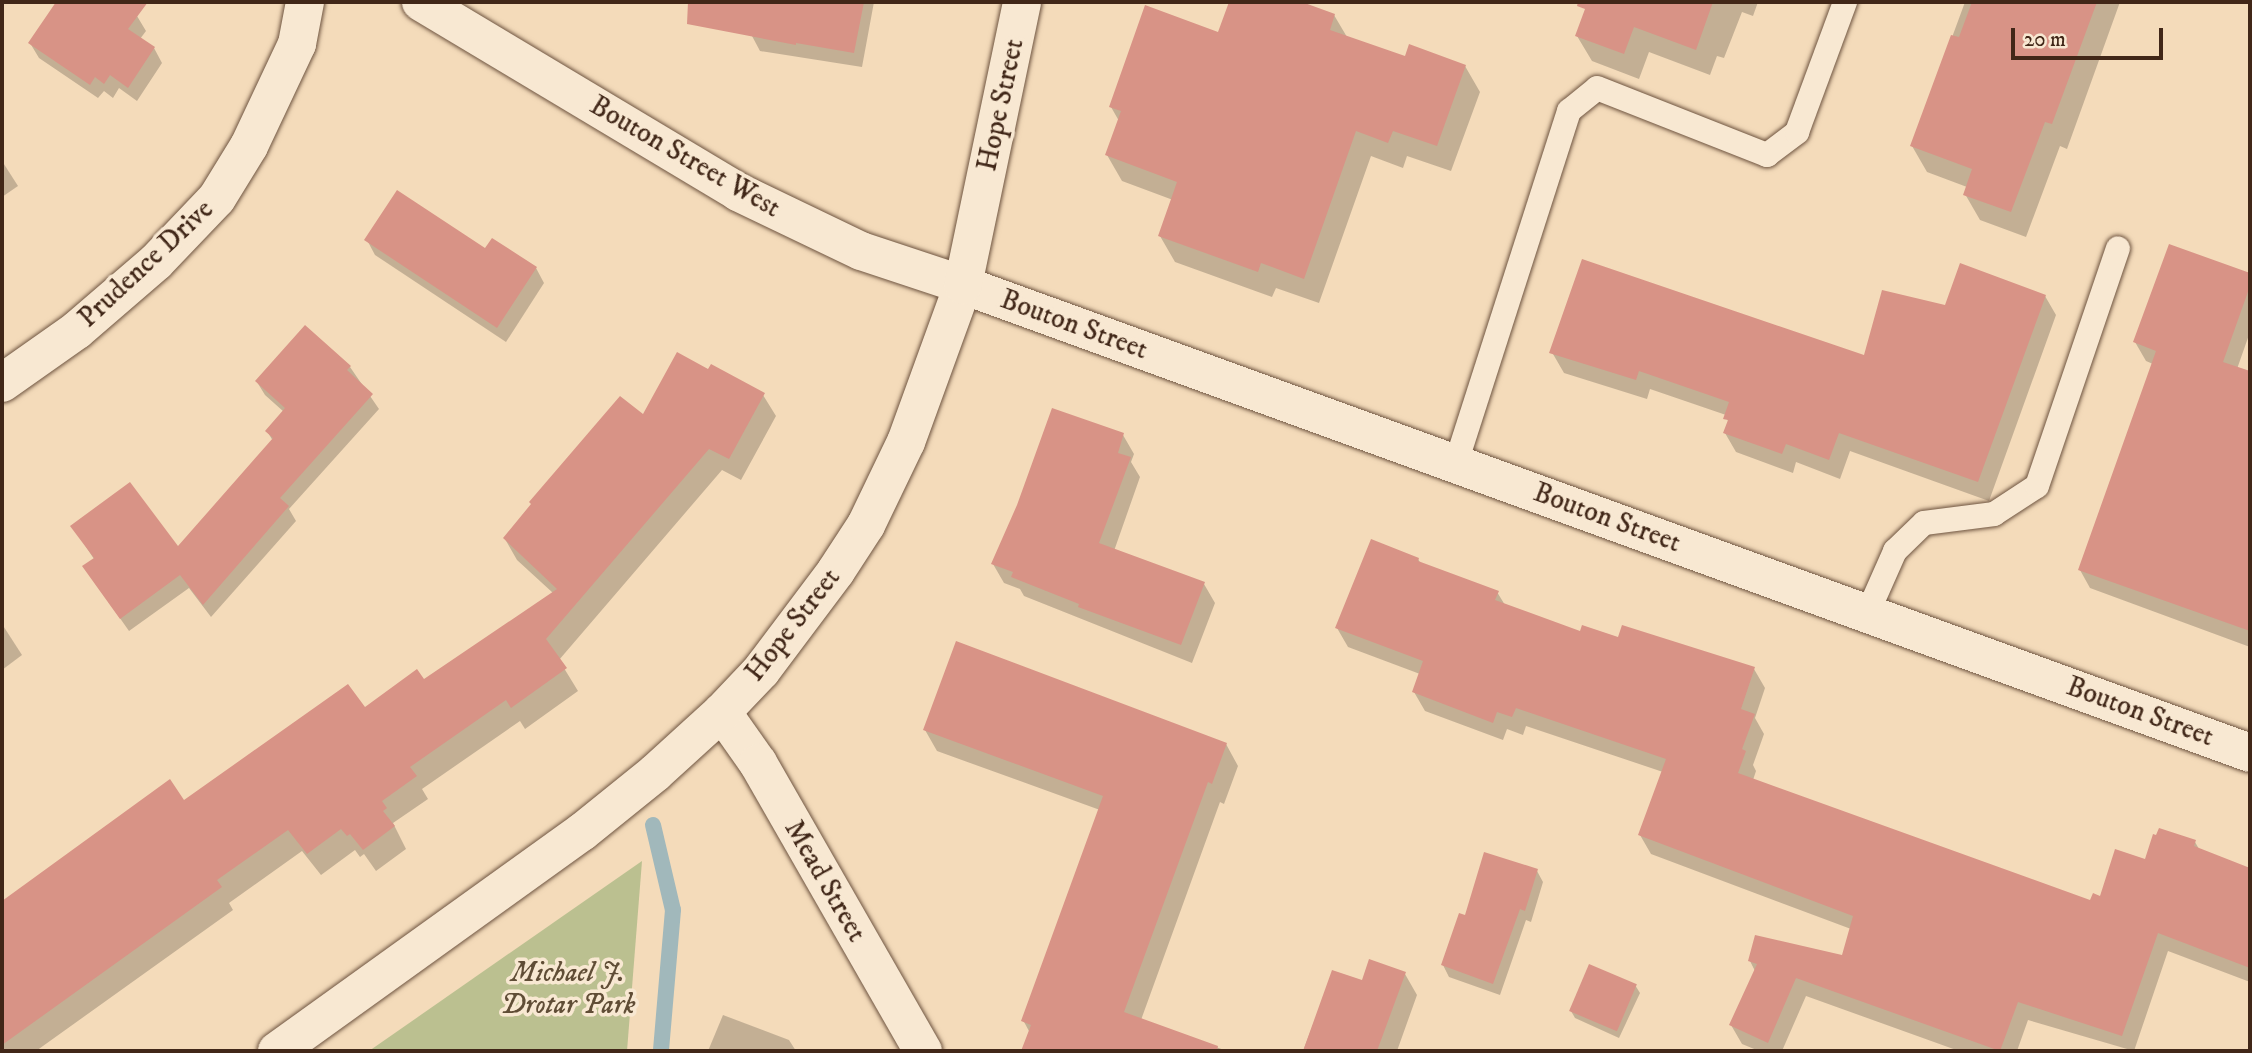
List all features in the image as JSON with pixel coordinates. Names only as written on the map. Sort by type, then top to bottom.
[{"type":"street","name":"Prudence Drive","points":[[2,383],[77,330],[156,262],[217,198],[249,146],[297,44],[305,2]]},
{"type":"street","name":"Bouton Street West","points":[[421,2],[738,192],[861,251],[963,285]]},
{"type":"street","name":"Hope Street","points":[[278,1051],[582,832],[655,773],[722,712],[792,632],[866,525],[925,397],[963,285],[1021,2]]},
{"type":"street","name":"Bouton Street","points":[[963,285],[2250,753]]},
{"type":"street","name":"Mead Street","points":[[722,712],[758,763],[912,1047]]},
{"type":"lane","points":[[1455,463],[1569,111],[1597,88],[1767,156],[1797,132],[1845,2]]},
{"type":"lane","points":[[1868,612],[1895,551],[1924,523],[1994,514],[2037,486],[2118,248]]},
{"type":"green space","name":"Michael J. Drotar Park","points":[[642,861],[627,1051],[369,1051]]},
{"type":"building","points":[[56,2],[148,2],[128,29],[155,47],[128,88],[110,75],[104,84],[95,77],[90,85],[28,43]]},
{"type":"building","points":[[688,2],[864,2],[854,53],[687,24]]},
{"type":"building","points":[[1229,2],[1302,2],[1335,14],[1330,30],[1405,56],[1409,44],[1466,65],[1437,146],[1393,131],[1388,143],[1356,131],[1304,279],[1261,263],[1258,272],[1158,236],[1177,182],[1105,155],[1121,111],[1109,107],[1145,5],[1218,32]]},
{"type":"building","points":[[1578,2],[1713,2],[1696,50],[1634,27],[1624,54],[1575,36],[1585,9],[1577,6]]},
{"type":"building","points":[[1972,2],[2097,2],[2052,124],[2045,122],[2011,212],[1963,195],[1972,169],[1910,146],[1951,35],[1959,37]]},
{"type":"building","points":[[397,190],[485,248],[492,238],[537,267],[497,328],[364,240]]},
{"type":"building","points":[[2169,244],[2250,273],[2250,286],[2223,362],[2250,371],[2250,631],[2078,570],[2156,351],[2133,342]]},
{"type":"building","points":[[1582,259],[1864,355],[1882,290],[1945,305],[1960,263],[2046,295],[1978,482],[1839,433],[1829,460],[1786,444],[1782,454],[1723,433],[1728,420],[1723,419],[1729,402],[1639,371],[1636,380],[1549,353]]},
{"type":"building","points":[[305,325],[351,366],[347,370],[373,394],[280,498],[289,506],[203,605],[180,575],[120,619],[82,566],[94,558],[70,526],[130,482],[178,546],[273,438],[265,431],[285,408],[255,381]]},
{"type":"building","points":[[677,352],[708,369],[711,364],[765,393],[729,459],[709,449],[546,639],[567,668],[511,708],[506,700],[410,767],[417,776],[382,801],[387,808],[383,811],[395,826],[363,850],[350,834],[347,836],[341,829],[307,854],[288,830],[217,880],[222,887],[2,1045],[2,901],[170,779],[184,800],[348,684],[365,707],[417,669],[424,679],[557,589],[503,538],[531,504],[529,502],[620,396],[643,414]]},
{"type":"building","points":[[1052,408],[1124,433],[1118,453],[1131,457],[1099,543],[1205,582],[1181,645],[1078,607],[1079,604],[1011,577],[1013,572],[991,564],[1017,505]]},
{"type":"building","points":[[1371,539],[1419,558],[1418,561],[1499,591],[1495,600],[1580,631],[1582,625],[1618,637],[1622,625],[1755,667],[1741,709],[1755,714],[1742,749],[1746,751],[1738,773],[2090,900],[2093,893],[2100,896],[2115,849],[2145,859],[2153,834],[2156,835],[2159,828],[2196,840],[2194,846],[2250,868],[2250,968],[2158,933],[2122,1036],[2018,1002],[2000,1051],[1796,978],[1768,1043],[1729,1025],[1757,964],[1748,961],[1755,935],[1842,955],[1853,916],[1638,835],[1666,759],[1516,708],[1512,717],[1497,712],[1493,723],[1412,692],[1423,661],[1335,628]]},
{"type":"building","points":[[956,641],[1227,743],[1212,784],[1208,782],[1124,1012],[1218,1046],[1217,1051],[1021,1051],[1031,1025],[1021,1021],[1103,796],[923,730]]},
{"type":"building","points":[[1484,852],[1538,869],[1525,911],[1520,909],[1493,984],[1441,965],[1459,913],[1465,915]]},
{"type":"building","points":[[1369,959],[1406,972],[1377,1051],[1303,1051],[1332,970],[1362,980]]},
{"type":"building","points":[[1589,964],[1637,984],[1617,1031],[1569,1011]]},
{"type":"waterway","points":[[653,825],[673,910],[661,1051]]}]
